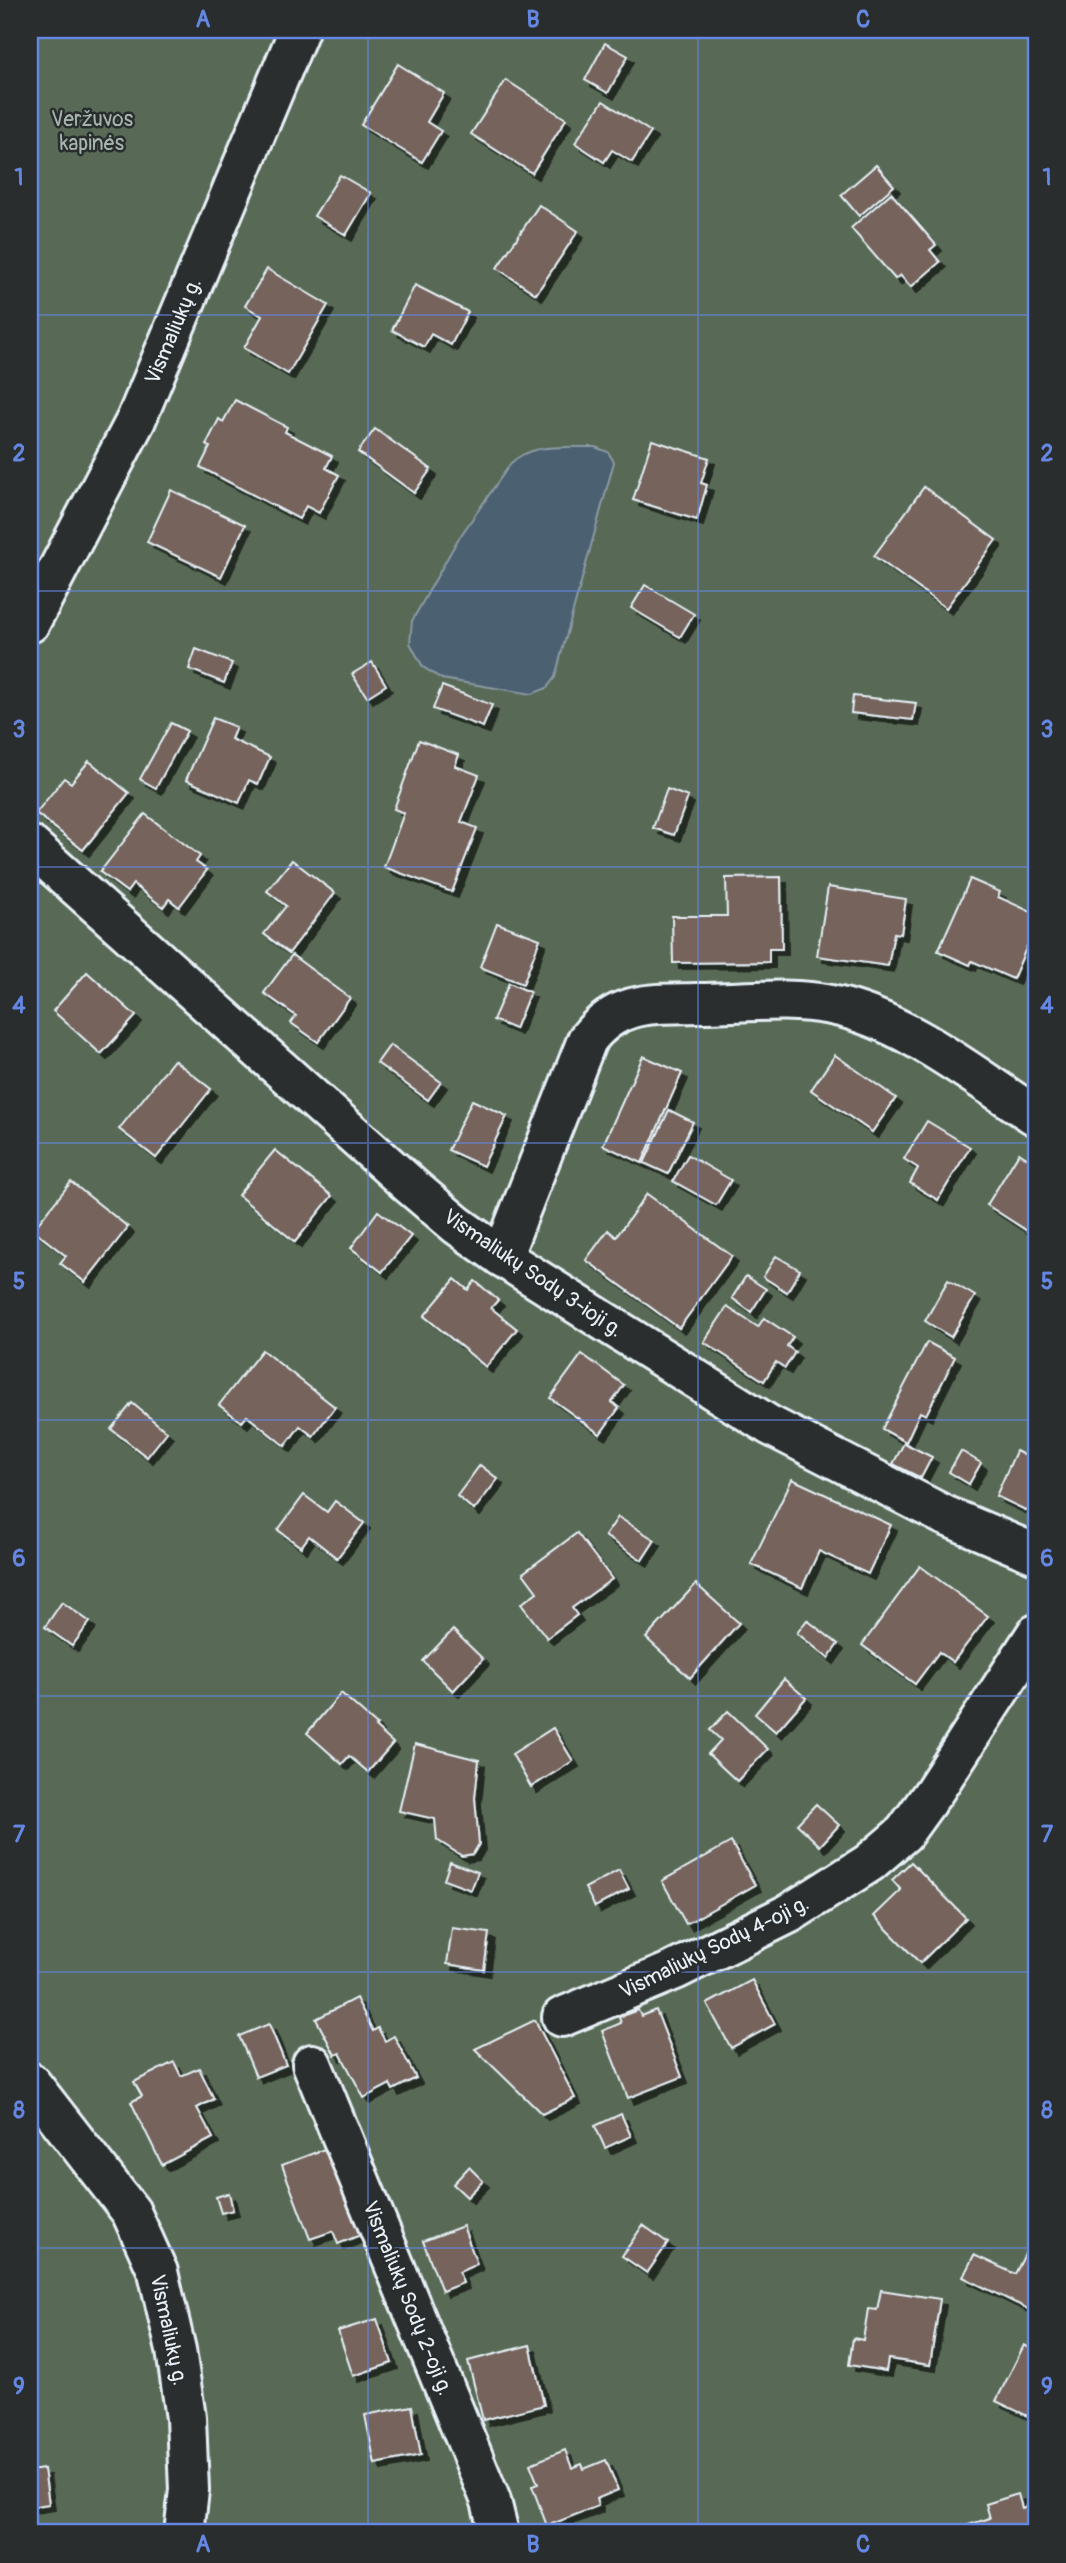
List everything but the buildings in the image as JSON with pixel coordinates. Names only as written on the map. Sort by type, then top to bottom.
[{"type":"street","name":"Vismaliukų g.","points":[[30,623],[136,420],[299,30]]},
{"type":"street","name":"Vismaliukų Sodų 3-ioji g.","points":[[30,845],[411,1186],[457,1225],[502,1257],[769,1425],[944,1515],[1036,1554]]},
{"type":"street","points":[[502,1257],[587,1040],[598,1025],[618,1011],[647,1004],[805,1001],[867,1014],[905,1032],[1036,1116]]},
{"type":"street","name":"Vismaliukų Sodų 4-oji g.","points":[[562,2017],[675,1970],[790,1913],[869,1863],[904,1833],[1036,1634]]},
{"type":"street","name":"Vismaliukų Sodų 2-oji g.","points":[[312,2064],[491,2501],[499,2533]]},
{"type":"street","name":"Vismaliukų g.","points":[[30,2082],[131,2212],[158,2272],[176,2350],[186,2418],[189,2490],[184,2533]]},
{"type":"green space","name":"Veržuvos kapinės","points":[[30,30],[1036,30],[1036,2533],[30,2533]]},
{"type":"water","points":[[595,447],[608,452],[614,462],[555,677],[547,688],[532,694],[442,679],[423,667],[410,643],[412,621],[457,541],[511,463],[520,456],[540,449]]}]
